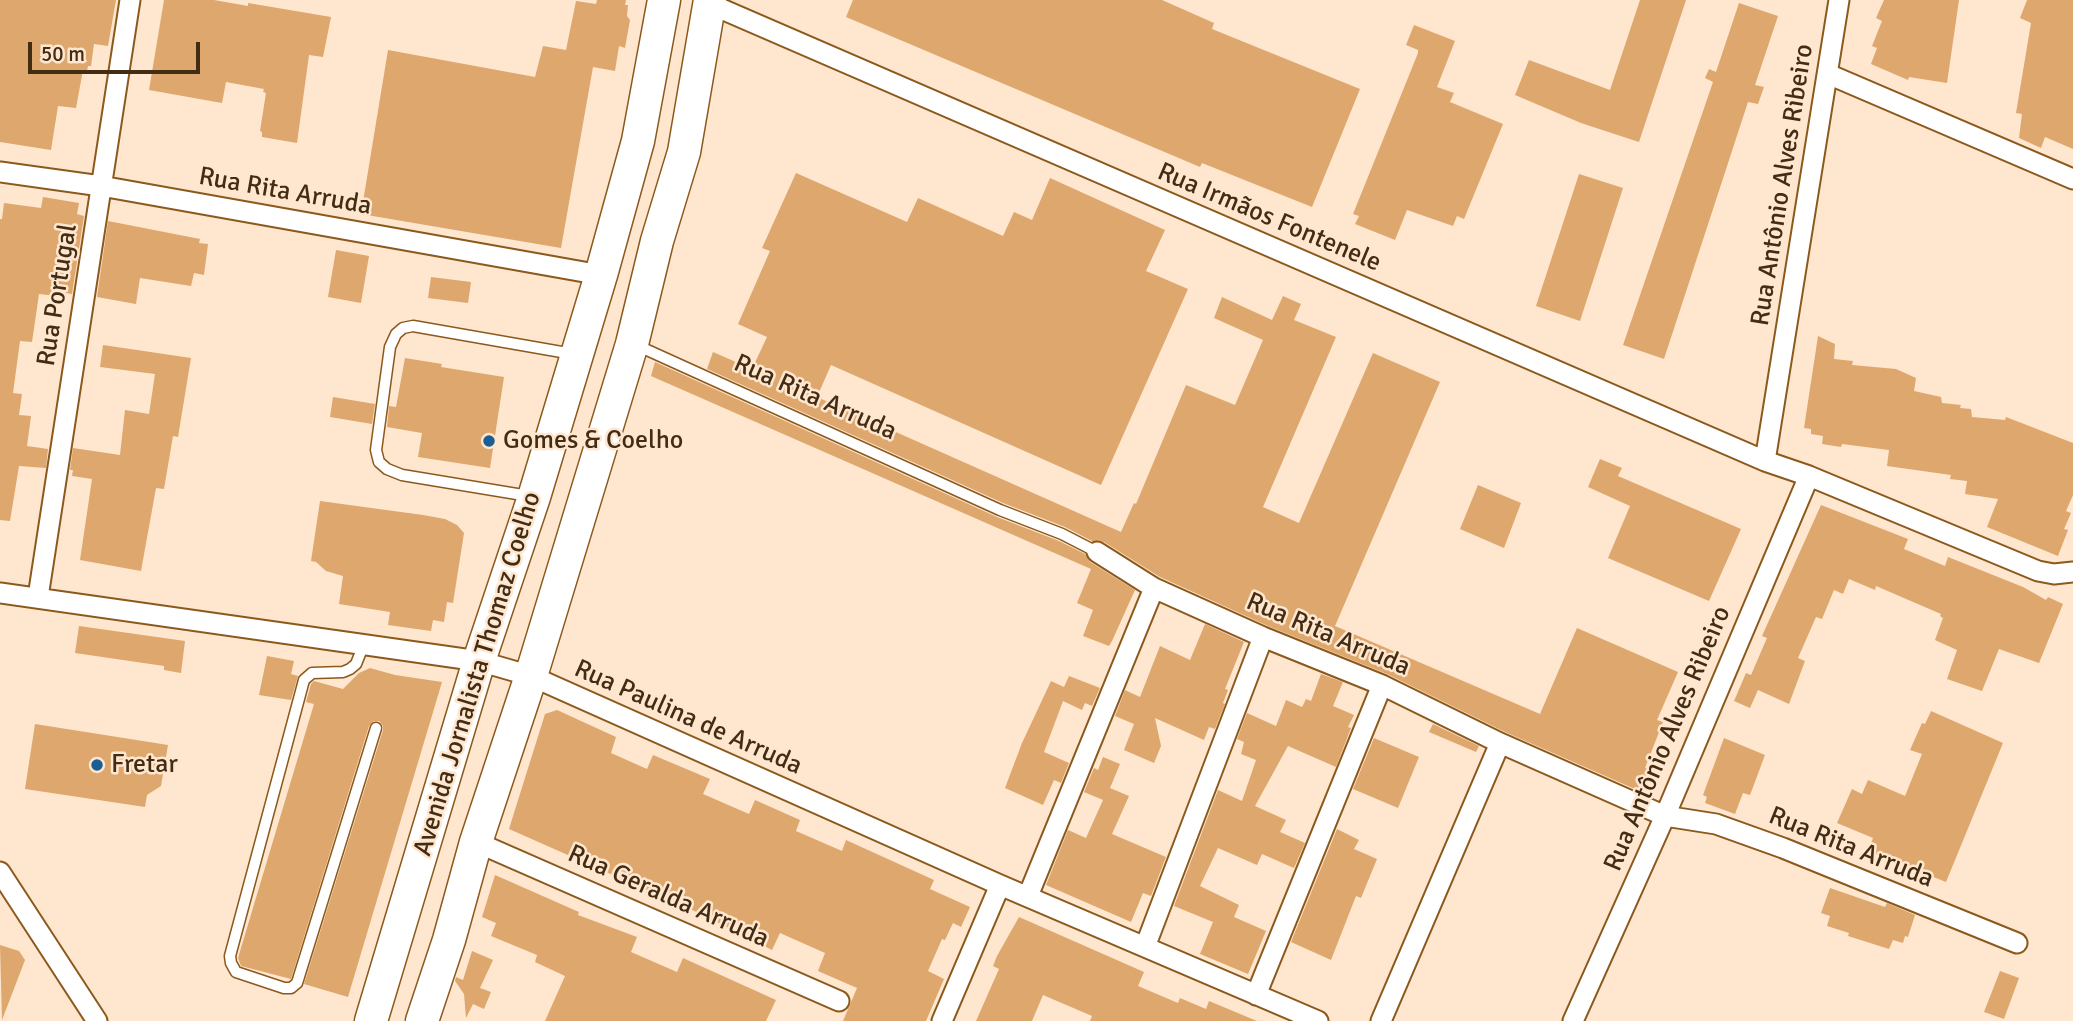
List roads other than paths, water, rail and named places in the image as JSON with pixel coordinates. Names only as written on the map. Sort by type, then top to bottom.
[{"type":"main road","name":"Avenida Jornalista Thomaz Coelho","points":[[371,1021],[601,275],[638,141],[664,0]]},
{"type":"main road","name":"Avenida Jornalista Thomaz Coelho","points":[[431,1018],[476,842],[531,677],[632,344],[657,242],[684,152],[710,2]]},
{"type":"main road","points":[[638,141],[684,152]]},
{"type":"main road","points":[[400,924],[449,940]]},
{"type":"street","name":"Rua Portugal","points":[[38,597],[130,0]]},
{"type":"street","name":"Rua Antônio Alves Ribeiro","points":[[1765,461],[1839,0]]},
{"type":"street","name":"Rua Irmãos Fontenele","points":[[710,2],[1765,461],[1810,476],[2038,571],[2054,574],[2073,572]]},
{"type":"street","points":[[1828,74],[2073,179]]},
{"type":"street","name":"Rua Rita Arruda","points":[[0,172],[102,186],[601,275]]},
{"type":"street","name":"Rua Antônio Alves Ribeiro","points":[[1573,1021],[1665,816],[1810,476]]},
{"type":"street","name":"Rua Rita Arruda","points":[[1097,552],[1154,588],[1263,637],[1382,685],[1500,743],[1665,816],[1716,824],[1783,848],[2017,943]]},
{"type":"street","points":[[1028,896],[1154,588]]},
{"type":"street","name":"Rua Paulina de Arruda","points":[[0,593],[480,661],[531,677],[1000,885],[1318,1021]]},
{"type":"street","points":[[1145,947],[1263,637]]},
{"type":"street","points":[[1256,995],[1382,685]]},
{"type":"street","points":[[1381,1021],[1500,743]]},
{"type":"street","name":"Rua Geralda Arruda","points":[[476,842],[839,1001]]},
{"type":"street","points":[[0,872],[97,1021]]},
{"type":"street","points":[[942,1021],[1000,885]]},
{"type":"lane","points":[[534,496],[402,475],[387,469],[379,462],[376,450],[390,347],[396,334],[403,328],[413,326],[578,354]]},
{"type":"lane","name":"Rua Rita Arruda","points":[[632,344],[1000,510],[1062,534],[1097,552]]},
{"type":"lane","points":[[364,643],[356,664],[350,669],[343,672],[312,673],[304,680],[230,956],[236,972],[284,988],[291,988],[297,983],[376,728]]},
{"type":"place","name":"Gomes & Coelho","points":[[489,441]]},
{"type":"place","name":"Fretar","points":[[97,765]]}]
